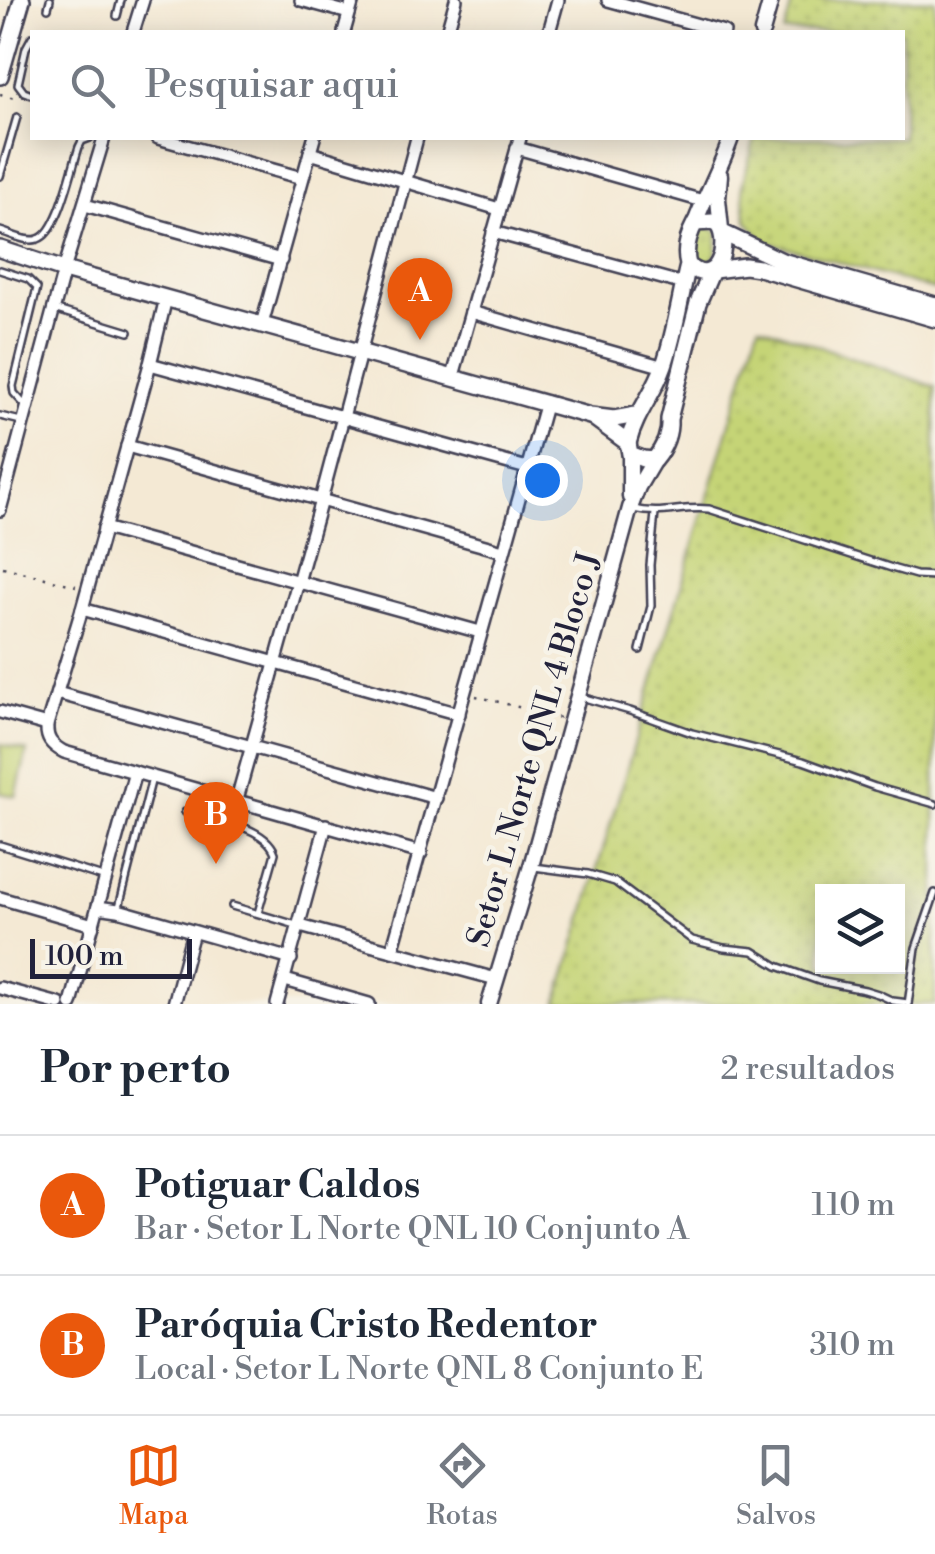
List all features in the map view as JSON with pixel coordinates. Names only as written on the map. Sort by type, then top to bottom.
[{"type":"main road","points":[[0,76],[22,0]]},
{"type":"main road","points":[[629,448],[640,411],[664,367],[695,223],[712,222],[782,261],[935,305]]},
{"type":"main road","points":[[590,416],[643,459],[654,460],[666,441],[698,303],[722,252],[722,231]]},
{"type":"main road","points":[[0,249],[590,416],[614,418],[658,408],[670,419]]},
{"type":"main road","points":[[688,265],[698,273],[745,266],[760,268],[935,320]]},
{"type":"street","points":[[134,30],[143,0]]},
{"type":"street","points":[[300,0],[351,6]]},
{"type":"street","points":[[447,30],[456,0]]},
{"type":"street","points":[[550,30],[558,0]]},
{"type":"street","points":[[608,0],[717,30]]},
{"type":"street","points":[[763,30],[772,0]]},
{"type":"street","points":[[0,510],[3,483],[28,408],[24,389],[54,310],[103,140]]},
{"type":"street","points":[[165,140],[302,178]]},
{"type":"street","points":[[262,324],[313,140]]},
{"type":"street","points":[[237,799],[416,140]]},
{"type":"street","points":[[695,223],[729,140]]},
{"type":"street","points":[[453,376],[519,143],[703,201]]},
{"type":"street","points":[[310,153],[499,209]]},
{"type":"street","points":[[720,169],[722,231]]},
{"type":"street","points":[[86,205],[281,260]]},
{"type":"street","points":[[493,232],[684,284]]},
{"type":"street","points":[[166,298],[46,730],[50,742],[64,752],[421,852]]},
{"type":"street","points":[[471,312],[664,367]]},
{"type":"street","points":[[150,364],[527,468]]},
{"type":"street","points":[[392,951],[546,402]]},
{"type":"street","points":[[127,446],[503,551]]},
{"type":"street","points":[[629,448],[630,508]]},
{"type":"street","points":[[630,508],[654,460]]},
{"type":"street","name":"Setor L Norte QNL 4 Bloco J","points":[[489,1004],[630,508]]},
{"type":"street","points":[[104,528],[480,632]]},
{"type":"street","points":[[82,610],[458,714]]},
{"type":"street","points":[[57,693],[436,798]]},
{"type":"street","points":[[0,712],[46,730]]},
{"type":"street","points":[[71,1004],[135,772]]},
{"type":"street","points":[[277,1004],[326,826]]},
{"type":"street","points":[[0,898],[92,925]]},
{"type":"street","points":[[98,907],[290,959]]},
{"type":"street","points":[[300,926],[496,980]]},
{"type":"street","points":[[174,1004],[194,932]]},
{"type":"street","points":[[285,980],[369,1004]]},
{"type":"street","points":[[0,988],[59,1004]]},
{"type":"lane","points":[[116,16],[121,0]]},
{"type":"lane","points":[[30,41],[18,84],[30,95]]},
{"type":"lane","points":[[0,176],[17,117]]},
{"type":"lane","points":[[0,230],[32,240],[46,234],[55,221],[85,140]]},
{"type":"lane","points":[[0,270],[28,278],[37,288],[14,374],[24,389],[28,408]]},
{"type":"lane","points":[[54,310],[130,332]]},
{"type":"lane","points":[[0,416],[24,422]]},
{"type":"lane","points":[[630,508],[655,513],[709,509],[894,569],[935,576]]},
{"type":"lane","points":[[640,650],[651,606],[655,513]]},
{"type":"lane","points":[[578,696],[692,733],[804,761],[935,804]]},
{"type":"lane","points":[[118,910],[152,777]]},
{"type":"lane","points":[[185,812],[248,829],[273,846],[275,852],[258,914]]},
{"type":"lane","points":[[0,845],[106,878]]},
{"type":"lane","points":[[531,866],[614,882],[692,940],[753,952],[819,981],[908,1004],[916,948],[935,893]]},
{"type":"lane","points":[[232,906],[300,926]]},
{"type":"path","points":[[0,94],[16,99]]},
{"type":"path","points":[[3,567],[87,589]]},
{"type":"path","points":[[464,693],[570,721]]},
{"type":"green space","points":[[793,0],[935,0],[935,290],[763,241],[747,221],[742,186],[754,140],[905,140],[905,30],[785,30]]},
{"type":"green space","points":[[703,226],[718,231],[716,254],[708,267],[695,265],[692,247]]},
{"type":"green space","points":[[759,325],[935,387],[935,1004],[557,1004]]},
{"type":"green space","points":[[1,744],[27,751],[16,796],[0,793]]},
{"type":"place","name":"Potiguar Caldos","points":[[420,340]]},
{"type":"place","name":"Paróquia Cristo Redentor","points":[[216,864]]}]
